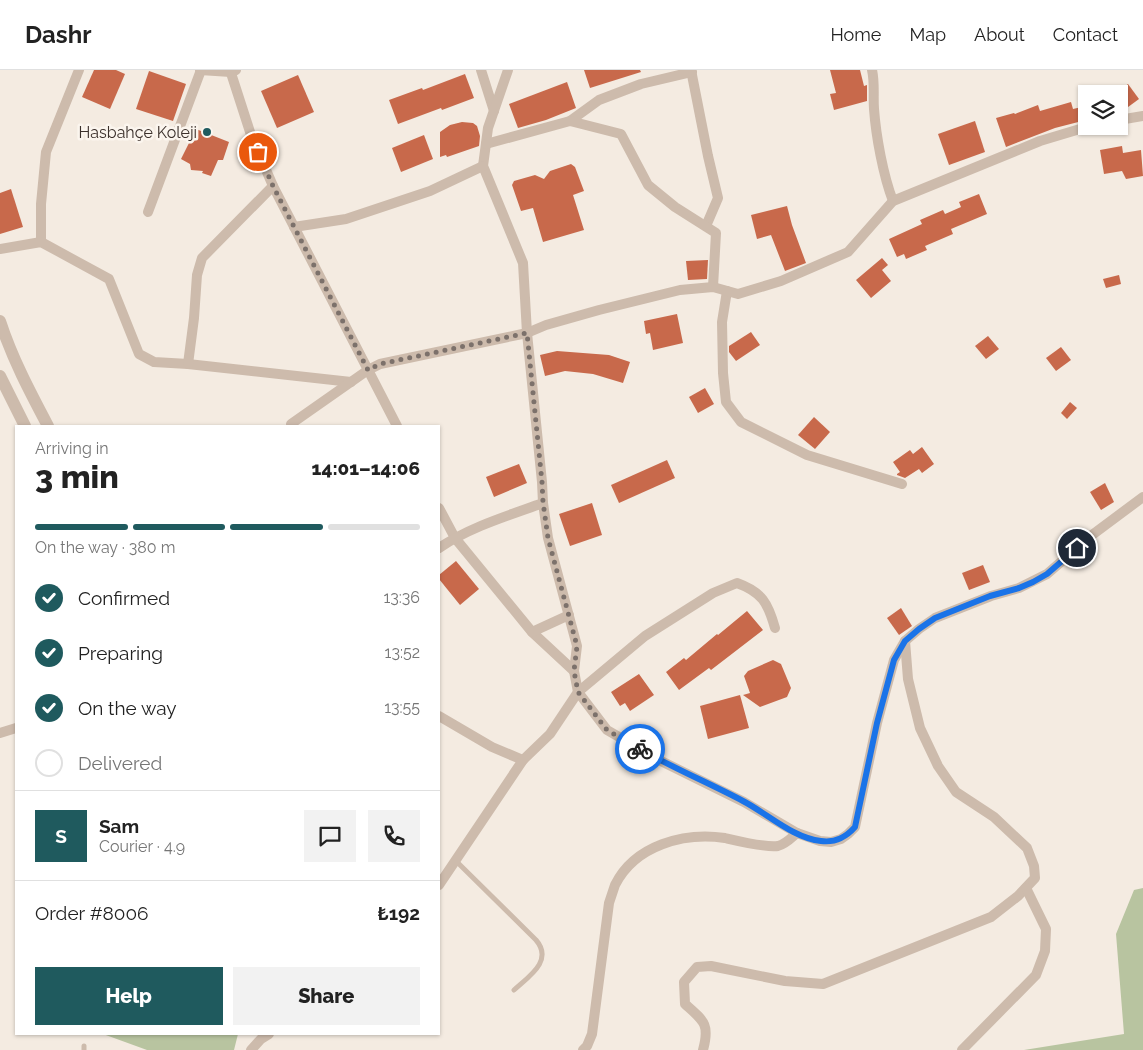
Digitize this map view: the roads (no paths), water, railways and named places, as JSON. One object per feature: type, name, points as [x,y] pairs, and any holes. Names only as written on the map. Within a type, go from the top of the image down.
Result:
[{"type":"street","points":[[41,242],[41,204],[46,152],[78,70]]},
{"type":"street","points":[[148,212],[201,70],[233,71],[251,134],[273,186],[396,425]]},
{"type":"street","points":[[482,70],[494,111]]},
{"type":"street","points":[[508,70],[488,128],[483,166],[523,263],[527,333],[543,502],[548,538],[577,646],[574,671],[578,692],[607,730],[659,760],[744,802],[796,833],[820,841],[831,842],[841,839],[855,827],[877,723],[894,660],[905,641],[935,618],[990,596],[1019,588],[1047,574],[1092,535],[1143,497]]},
{"type":"street","points":[[872,70],[874,109],[886,183],[893,201]]},
{"type":"street","points":[[486,144],[570,121],[599,100],[641,84],[691,71],[718,198],[706,226]]},
{"type":"street","points":[[1128,118],[1143,116]]},
{"type":"street","points":[[570,121],[621,134],[648,185],[675,207],[716,233],[713,287]]},
{"type":"street","points":[[291,424],[368,370],[380,364],[527,333],[546,325],[680,290],[713,287],[738,294],[781,281],[848,252],[893,201],[1040,141],[1078,130]]},
{"type":"street","points":[[294,227],[346,219],[430,191],[483,166]]},
{"type":"street","points":[[188,364],[197,275],[202,258],[273,186]]},
{"type":"street","points":[[0,249],[41,242],[109,279],[139,354],[154,362],[351,382]]},
{"type":"street","points":[[727,291],[722,322],[723,373],[726,402],[742,422],[808,455],[902,484]]},
{"type":"street","points":[[0,321],[27,385],[47,425]]},
{"type":"street","points":[[0,376],[24,425]]},
{"type":"street","points":[[440,547],[455,538],[543,502]]},
{"type":"street","points":[[440,510],[455,538],[532,632],[574,671]]},
{"type":"street","points":[[440,883],[523,760],[550,734],[578,692],[645,636],[713,593],[737,583],[752,589],[764,600],[775,628]]},
{"type":"street","points":[[532,632],[569,615]]},
{"type":"street","points":[[703,1050],[707,1036],[704,1021],[685,1004],[684,982],[697,967],[711,966],[786,981],[824,984],[991,917],[1018,896],[1035,878],[1034,866],[1027,848],[994,817],[956,792],[938,766],[920,728],[908,679],[905,641]]},
{"type":"street","points":[[440,717],[492,748],[523,760]]},
{"type":"street","points":[[0,733],[15,728]]},
{"type":"street","points":[[583,1050],[587,1046],[592,1034],[609,903],[615,885],[625,870],[636,859],[653,848],[684,838],[700,836],[717,837],[774,846],[784,844],[796,833]]},
{"type":"street","points":[[962,1050],[1036,975],[1045,951],[1046,929],[1026,888]]},
{"type":"street","points":[[251,1050],[261,1038],[267,1035]]},
{"type":"lane","points":[[455,860],[536,940],[541,948],[540,966],[514,990]]},
{"type":"place","name":"Hasbahçe Koleji","points":[[207,132]]}]
